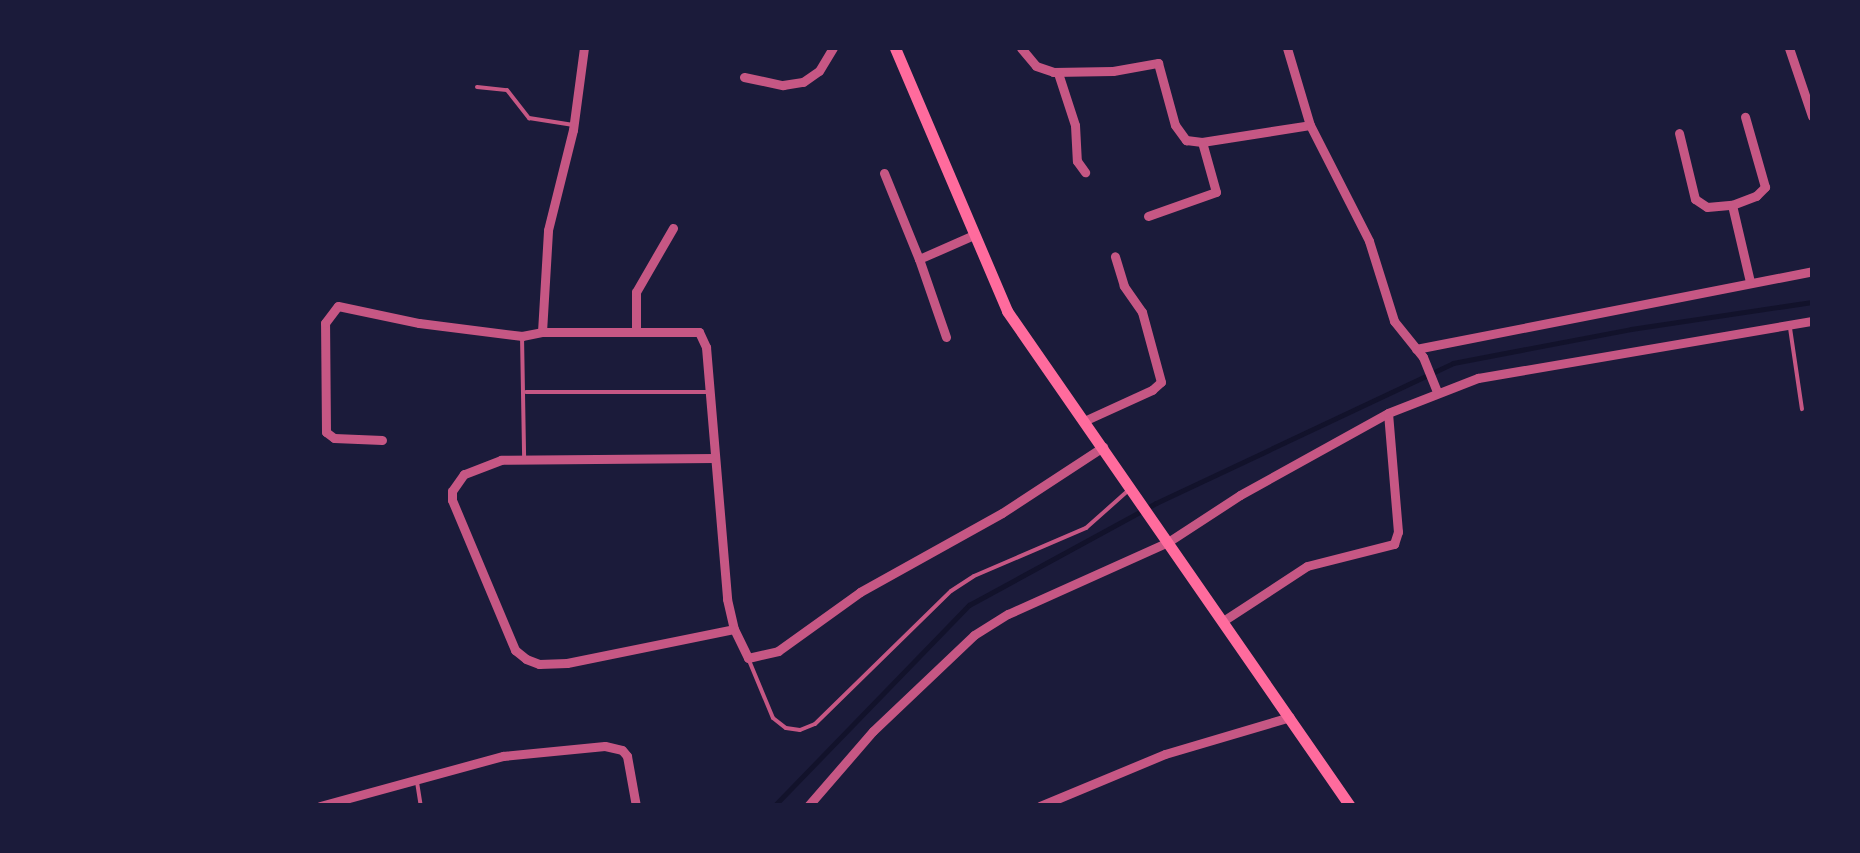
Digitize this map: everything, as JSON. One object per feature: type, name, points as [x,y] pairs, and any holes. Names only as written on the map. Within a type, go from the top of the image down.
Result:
[{"type":"main road","points":[[894,48],[1008,311],[1350,806]]},
{"type":"street","points":[[542,332],[548,230],[573,125],[584,48]]},
{"type":"street","points":[[744,77],[782,85],[804,82],[819,71],[834,48]]},
{"type":"street","points":[[1022,48],[1036,66],[1058,72],[1158,63],[1179,135],[1202,142],[1310,124]]},
{"type":"street","points":[[1287,48],[1310,124],[1369,241],[1394,321],[1420,353],[1437,389]]},
{"type":"street","points":[[1789,48],[1812,116]]},
{"type":"street","points":[[1058,72],[1075,125],[1077,161],[1085,172]]},
{"type":"street","points":[[1679,133],[1695,199],[1707,207],[1732,205],[1756,196],[1766,186],[1746,116]]},
{"type":"street","points":[[1148,216],[1216,192],[1202,142]]},
{"type":"street","points":[[884,173],[946,336]]},
{"type":"street","points":[[1732,205],[1750,282]]},
{"type":"street","points":[[636,330],[636,292],[673,228]]},
{"type":"street","points":[[919,259],[974,235]]},
{"type":"street","points":[[1084,421],[1152,390],[1160,382],[1142,312],[1124,286],[1115,256]]},
{"type":"street","points":[[1420,353],[1812,271]]},
{"type":"street","points":[[382,440],[334,438],[326,432],[326,323],[332,309],[345,305],[419,323],[522,336],[542,332],[699,332],[706,346],[734,629],[748,658],[778,650],[860,592],[1002,513],[1103,447]]},
{"type":"street","points":[[808,806],[873,732],[974,635],[1008,614],[1166,538],[1437,389],[1478,378],[1812,320]]},
{"type":"street","points":[[1224,621],[1307,566],[1394,544],[1398,532],[1388,413]]},
{"type":"street","points":[[715,458],[524,459],[474,468],[457,481],[452,500],[515,650],[526,659],[539,664],[567,663],[734,629]]},
{"type":"street","points":[[1040,806],[1165,754],[1290,717]]},
{"type":"street","points":[[320,806],[503,756],[615,748],[627,756],[636,806]]},
{"type":"lane","points":[[477,87],[507,90],[529,118],[573,125]]},
{"type":"lane","points":[[1790,323],[1802,409]]},
{"type":"lane","points":[[522,336],[526,392],[524,459]]},
{"type":"lane","points":[[526,392],[710,392]]},
{"type":"lane","points":[[748,658],[773,718],[786,728],[800,730],[815,724],[951,590],[974,576],[1086,528],[1132,486]]},
{"type":"lane","points":[[416,778],[422,806]]},
{"type":"waterway","points":[[774,806],[969,605],[1156,503],[1453,363],[1631,329],[1812,302]]}]
